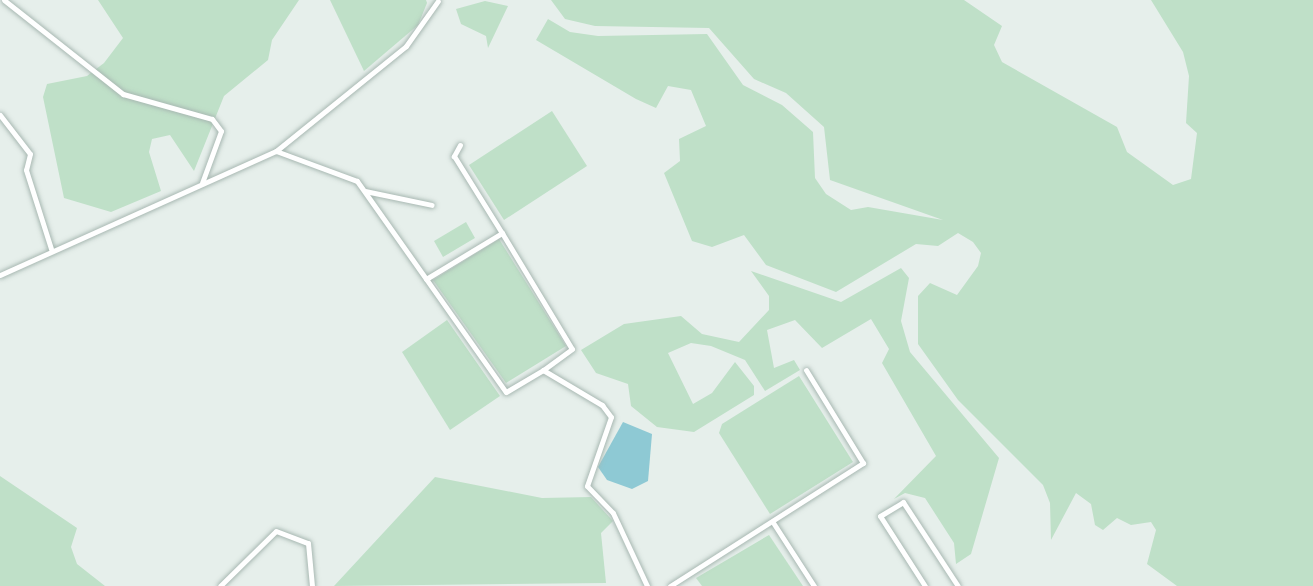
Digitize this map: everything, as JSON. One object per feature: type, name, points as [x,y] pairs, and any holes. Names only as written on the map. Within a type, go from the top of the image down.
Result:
[{"type":"street","points":[[4,0],[123,94],[212,119],[221,131],[202,183]]},
{"type":"street","points":[[0,275],[51,249],[276,151],[406,46],[438,1]]},
{"type":"street","points":[[0,115],[30,154],[26,170],[51,249]]},
{"type":"street","points":[[276,151],[357,181],[506,392],[572,349],[454,156],[460,145]]},
{"type":"street","points":[[365,191],[432,205]]},
{"type":"street","points":[[426,279],[502,233]]},
{"type":"street","points":[[543,370],[611,417],[587,486],[613,513],[647,586]]},
{"type":"street","points":[[670,586],[774,524],[863,463],[806,370]]},
{"type":"street","points":[[925,586],[880,516],[903,502],[954,585]]},
{"type":"street","points":[[774,524],[814,586]]},
{"type":"street","points":[[219,586],[276,531],[309,543],[312,586]]},
{"type":"green space","points":[[98,0],[299,0],[272,40],[268,60],[224,96],[194,171],[170,135],[152,139],[149,152],[161,191],[111,212],[64,198],[43,97],[47,84],[87,76],[104,63],[123,38]]},
{"type":"green space","points":[[330,0],[426,0],[427,3],[418,25],[364,71]]},
{"type":"green space","points":[[551,0],[964,0],[1002,26],[994,45],[1002,62],[1117,127],[1127,152],[1173,185],[1191,179],[1197,133],[1186,123],[1189,76],[1183,52],[1151,0],[1313,0],[1313,586],[1177,586],[1147,564],[1156,530],[1151,522],[1131,525],[1117,518],[1103,530],[1095,525],[1091,504],[1076,493],[1051,540],[1050,503],[1043,485],[958,400],[918,344],[918,296],[930,283],[957,295],[978,266],[981,253],[973,242],[958,233],[938,246],[916,244],[836,292],[766,265],[744,235],[712,247],[692,241],[664,173],[680,161],[679,139],[706,126],[691,90],[668,86],[656,108],[636,99],[536,40],[548,19],[570,32],[598,36],[707,34],[743,85],[782,105],[813,132],[815,178],[826,194],[851,210],[868,207],[943,220],[830,180],[824,127],[786,93],[754,79],[709,28],[595,26],[565,19]]},
{"type":"green space","points":[[485,1],[508,6],[488,48],[486,36],[461,24],[456,9]]},
{"type":"green space","points":[[552,111],[587,166],[504,220],[469,165]]},
{"type":"green space","points":[[466,222],[475,238],[443,257],[434,241]]},
{"type":"green space","points":[[499,239],[566,346],[506,383],[433,280]]},
{"type":"green space","points":[[901,268],[909,278],[901,321],[910,352],[999,458],[971,554],[956,564],[954,543],[925,498],[905,493],[894,499],[936,456],[882,363],[889,349],[871,319],[822,348],[795,320],[767,330],[774,368],[794,360],[800,370],[765,391],[745,360],[711,346],[691,343],[668,353],[693,404],[712,393],[735,362],[754,386],[754,395],[694,432],[657,427],[631,406],[628,384],[596,373],[581,350],[624,324],[681,316],[702,334],[739,342],[769,310],[769,296],[751,271],[841,302]]},
{"type":"green space","points":[[447,320],[500,396],[450,430],[402,352]]},
{"type":"green space","points":[[799,376],[853,462],[770,514],[719,433],[722,424]]},
{"type":"green space","points":[[0,476],[77,528],[71,547],[77,564],[105,586],[0,586]]},
{"type":"green space","points":[[435,477],[542,498],[591,497],[613,521],[601,533],[606,583],[334,586]]},
{"type":"green space","points":[[769,535],[803,586],[702,586],[696,578]]},
{"type":"water","points":[[623,422],[652,434],[648,481],[632,489],[607,480],[598,467]]}]
